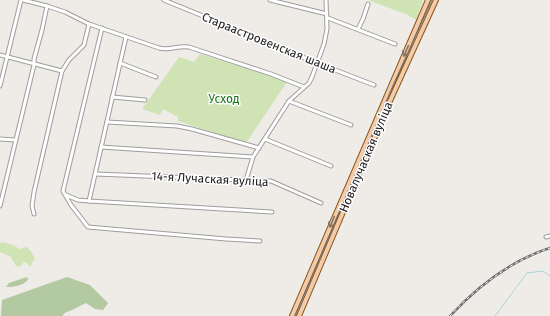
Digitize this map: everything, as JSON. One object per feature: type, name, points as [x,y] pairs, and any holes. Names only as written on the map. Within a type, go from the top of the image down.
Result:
[{"type":"main road","name":"Новалучаская вуліца","points":[[292,316],[428,0]]},
{"type":"main road","name":"Новалучаская вуліца","points":[[299,316],[436,0]]},
{"type":"street","points":[[0,86],[22,0],[65,12],[89,24],[166,50],[179,46],[188,47],[271,74],[304,87]]},
{"type":"street","name":"Стараастровенская шаша","points":[[164,0],[374,85]]},
{"type":"street","points":[[270,0],[327,14]]},
{"type":"street","points":[[246,180],[253,157],[289,101],[310,83],[328,29],[326,0]]},
{"type":"street","points":[[358,29],[364,19],[368,4]]},
{"type":"street","points":[[0,206],[47,6]]},
{"type":"street","points":[[422,16],[427,18]]},
{"type":"street","points":[[328,18],[395,44]]},
{"type":"street","points":[[34,214],[32,206],[34,192],[62,71],[69,60],[84,44],[89,24]]},
{"type":"street","points":[[102,28],[63,192],[71,205],[88,227],[260,241]]},
{"type":"street","points":[[89,201],[126,37]]},
{"type":"street","points":[[0,55],[62,71]]},
{"type":"street","points":[[120,63],[156,77]]},
{"type":"street","points":[[112,97],[145,100]]},
{"type":"street","points":[[289,101],[351,125]]},
{"type":"street","points":[[107,122],[192,128],[259,148]]},
{"type":"street","points":[[0,139],[15,140]]},
{"type":"street","points":[[265,139],[331,166]]},
{"type":"street","points":[[102,147],[253,157]]},
{"type":"street","name":"14-я Лучаская вуліца","points":[[96,174],[271,181],[320,203]]},
{"type":"street","points":[[66,195],[78,200],[89,201],[272,212]]},
{"type":"street","points":[[300,296],[306,298]]},
{"type":"green space","points":[[368,0],[423,0],[416,20],[408,15]]},
{"type":"green space","name":"Усход","points":[[200,54],[287,82],[246,143],[178,121],[178,117],[163,109],[160,115],[142,109],[179,57],[194,62]]},
{"type":"green space","points":[[3,242],[20,249],[26,247],[30,250],[35,258],[30,267],[24,262],[19,267],[16,266],[11,257],[0,252],[0,243]]},
{"type":"green space","points":[[27,277],[28,280],[21,285],[6,287],[9,283]]},
{"type":"green space","points":[[67,277],[90,285],[108,303],[103,310],[95,309],[86,303],[66,312],[63,316],[1,316],[2,300]]},
{"type":"waterway","points":[[495,316],[527,273],[543,271],[550,276]]},
{"type":"tram line","points":[[295,316],[394,83],[432,0]]},
{"type":"railway","points":[[450,316],[483,285],[509,267],[536,253],[550,248]]}]
